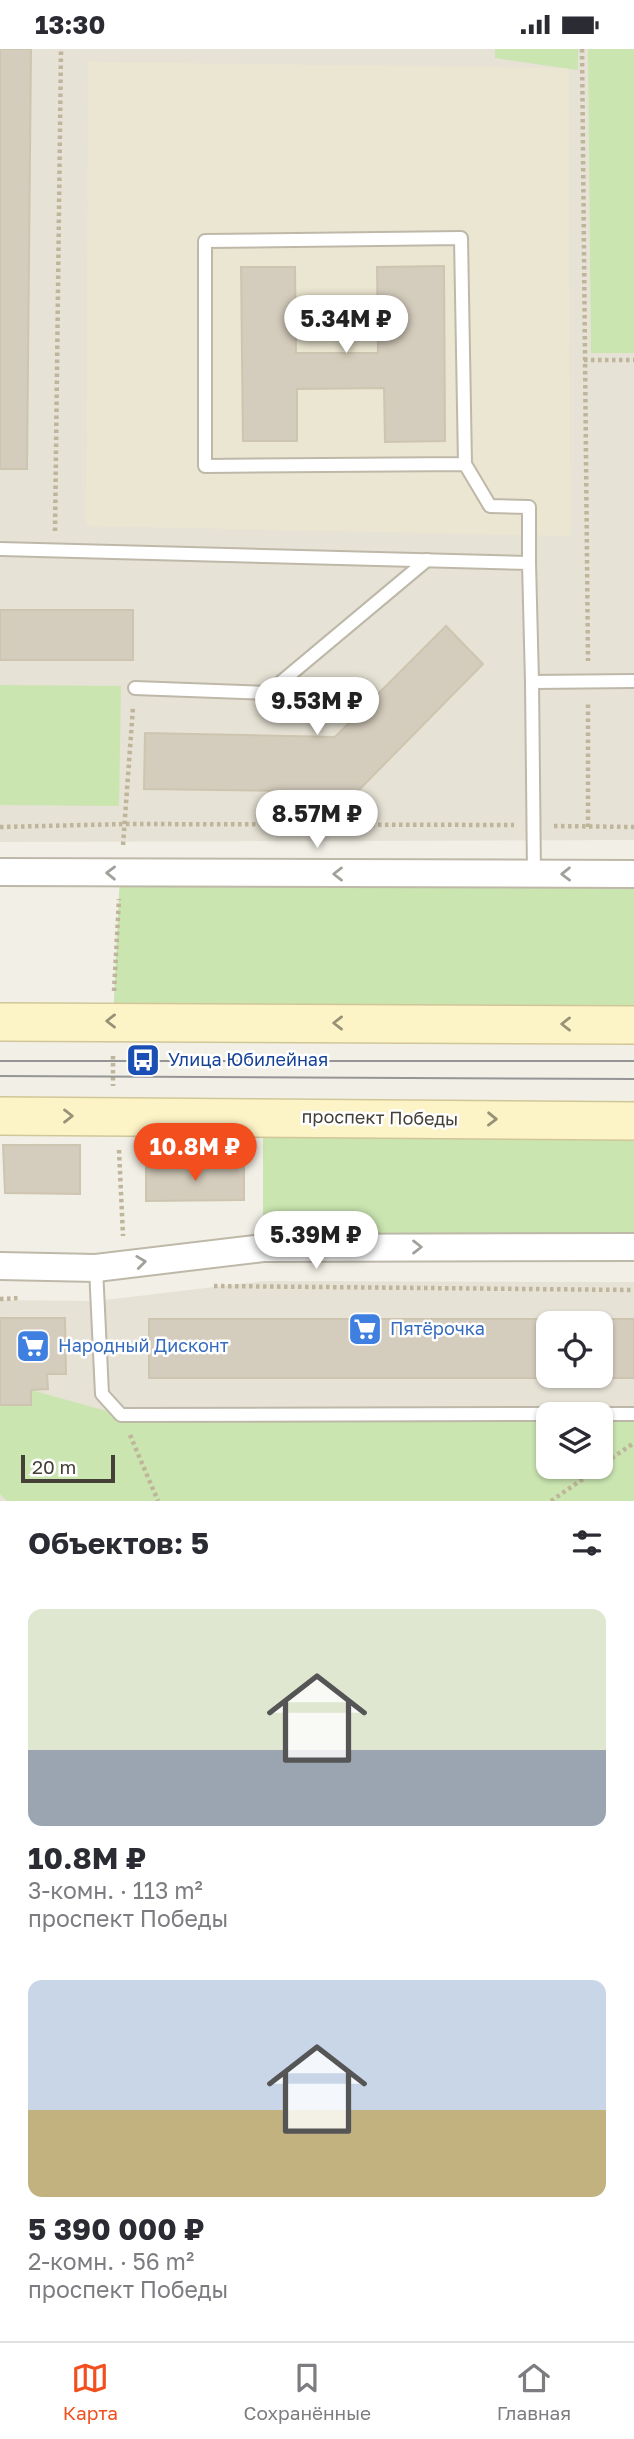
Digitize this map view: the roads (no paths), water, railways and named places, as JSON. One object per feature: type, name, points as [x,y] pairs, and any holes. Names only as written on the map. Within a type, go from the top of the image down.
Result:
[{"type":"main road","points":[[0,1022],[634,1025]]},
{"type":"main road","name":"проспект Победы","points":[[0,1116],[634,1121]]},
{"type":"street","points":[[0,872],[634,874]]},
{"type":"street","points":[[0,1266],[96,1268],[263,1248],[634,1247]]},
{"type":"lane","points":[[465,464],[205,466],[205,241],[461,238],[465,464],[490,506],[528,507],[532,683],[531,825],[534,874]]},
{"type":"lane","points":[[0,549],[529,563]]},
{"type":"lane","points":[[135,688],[268,692],[427,560]]},
{"type":"lane","points":[[532,683],[634,681]]},
{"type":"lane","points":[[96,1268],[102,1394],[121,1415],[536,1414]]},
{"type":"lane","points":[[613,1414],[634,1414]]},
{"type":"tram line","points":[[0,1061],[634,1061]]},
{"type":"tram line","points":[[0,1076],[634,1079]]},
{"type":"place","name":"Улица Юбилейная","points":[[143,1060]]},
{"type":"place","name":"Пятёрочка","points":[[365,1329]]},
{"type":"place","name":"Народный Дисконт","points":[[33,1346]]}]
